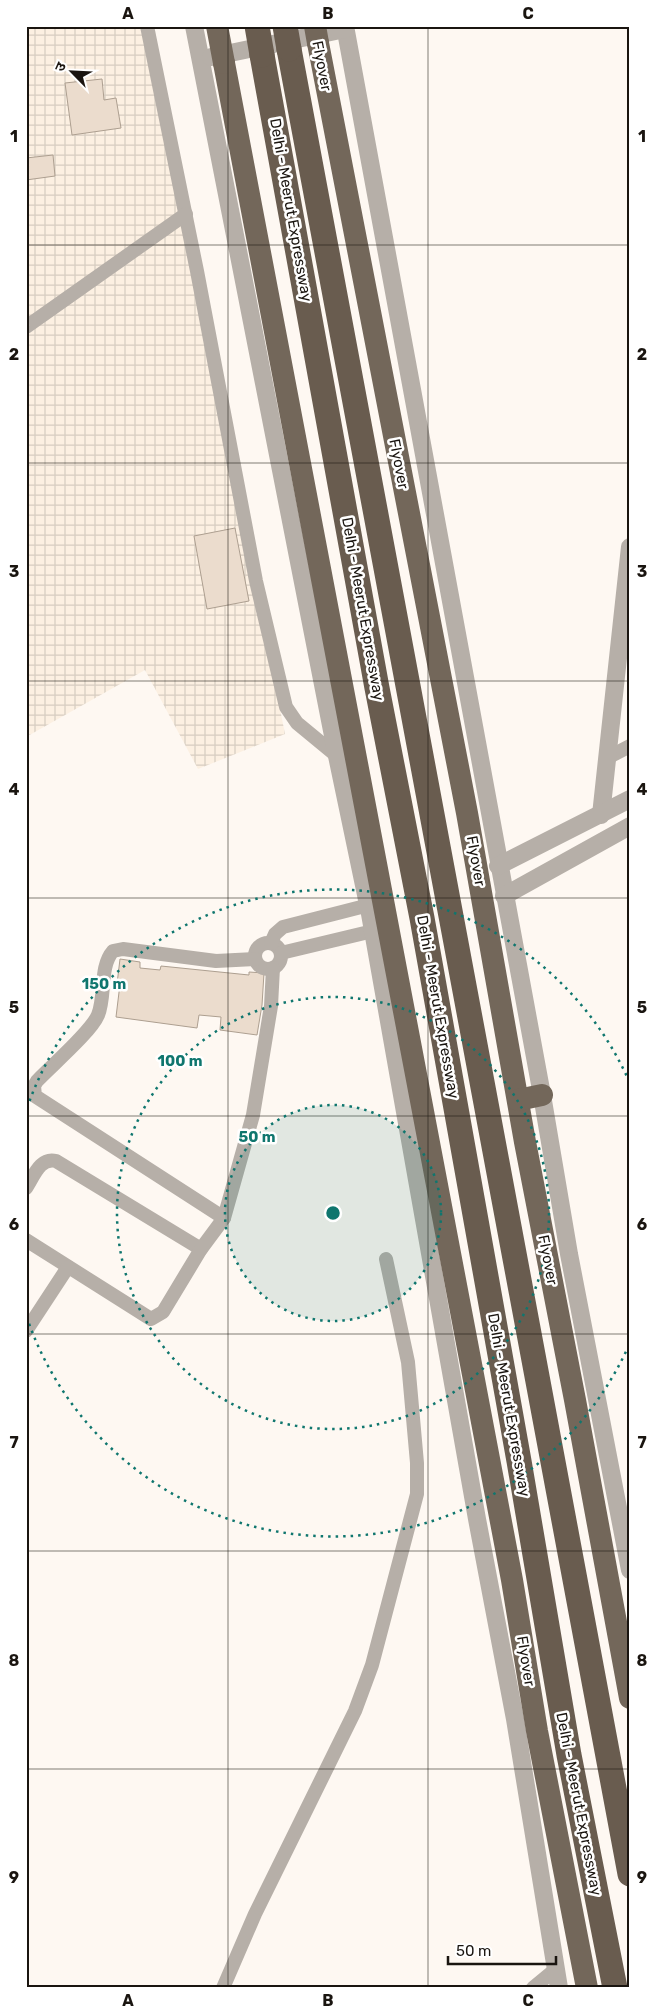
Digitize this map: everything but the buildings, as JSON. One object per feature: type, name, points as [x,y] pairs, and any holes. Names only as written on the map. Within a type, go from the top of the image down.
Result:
[{"type":"highway","points":[[218,26],[342,684],[390,978]]},
{"type":"highway","name":"Delhi - Meerut Expressway","points":[[257,26],[377,688],[434,986],[519,1461],[569,1755],[614,1988]]},
{"type":"highway","name":"Flyover","points":[[315,26],[467,813],[518,1100],[630,1698]]},
{"type":"highway","name":"Delhi - Meerut Expressway","points":[[287,38],[630,1874]]},
{"type":"highway","name":"Flyover","points":[[390,978],[443,1217],[502,1524],[537,1731],[587,1988]]},
{"type":"highway","points":[[518,1100],[542,1095]]},
{"type":"highway","points":[[421,1200],[443,1217]]},
{"type":"street","points":[[147,26],[186,214],[256,581],[286,707],[297,723],[338,756]]},
{"type":"street","points":[[194,26],[373,931],[390,978],[421,1200],[515,1719],[559,1988]]},
{"type":"street","points":[[201,59],[345,27],[498,866],[542,1095],[569,1254],[630,1570]]},
{"type":"street","points":[[26,327],[186,214]]},
{"type":"street","points":[[601,815],[630,547]]},
{"type":"street","points":[[607,758],[630,746]]},
{"type":"street","points":[[498,866],[630,799]]},
{"type":"street","points":[[504,896],[630,826]]},
{"type":"street","points":[[271,943],[275,934],[283,927],[368,905]]},
{"type":"street","points":[[281,953],[373,931]]},
{"type":"street","points":[[271,943],[279,948],[281,953],[279,964],[273,968],[262,968],[256,959],[255,953],[260,945],[271,943]]},
{"type":"street","points":[[224,1218],[35,1096],[34,1086],[94,1022],[99,1013],[107,964],[113,952],[123,949],[216,961],[256,959]]},
{"type":"street","points":[[26,1240],[151,1319],[163,1312],[201,1249],[224,1218],[253,1115],[271,1006],[273,968]]},
{"type":"street","points":[[26,1188],[43,1162],[49,1159],[56,1161],[201,1249]]},
{"type":"street","points":[[223,1988],[255,1914],[358,1703],[372,1665],[416,1494],[417,1462],[408,1362],[386,1259]]},
{"type":"street","points":[[26,1331],[68,1267]]},
{"type":"street","points":[[532,1988],[556,1969]]},
{"type":"shaded area","points":[[26,26],[144,26],[285,734],[198,769],[145,670],[26,737]]}]
